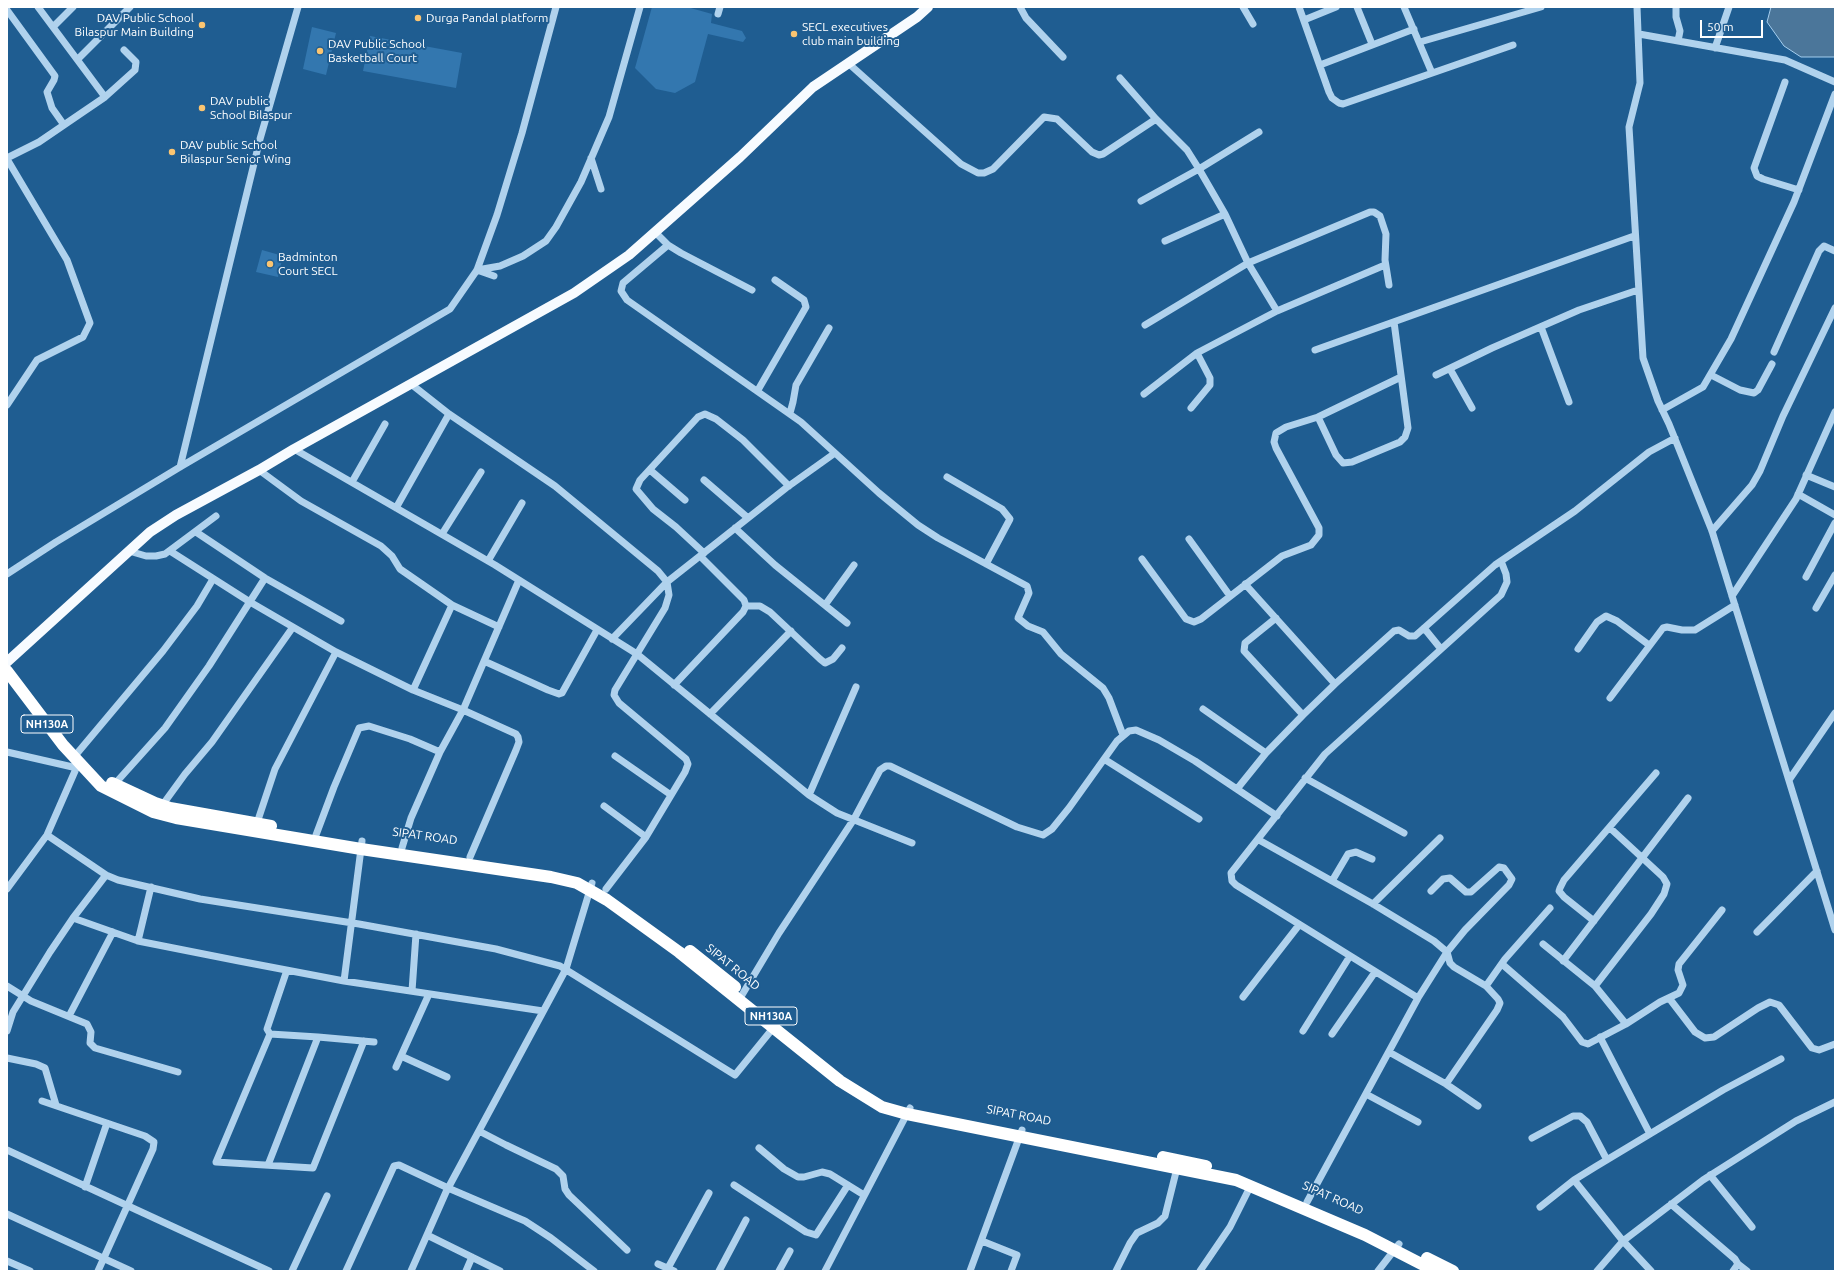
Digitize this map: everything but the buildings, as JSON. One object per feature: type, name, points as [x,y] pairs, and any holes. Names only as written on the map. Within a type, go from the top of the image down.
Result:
[{"type":"highway","name":"SIPAT ROAD","points":[[7,671],[77,762],[91,774],[112,788],[176,818],[361,845],[551,876],[606,889],[712,967],[774,1027],[840,1081],[882,1107],[1021,1134],[1236,1180],[1453,1271]]},
{"type":"highway","name":"SIPAT ROAD","points":[[160,810],[257,823],[361,845],[402,848],[470,857],[557,871],[577,876],[741,996],[815,1054],[855,1083],[908,1111]]},
{"type":"highway","name":"SIPAT ROAD","points":[[1021,1134],[1185,1160],[1262,1182],[1307,1202],[1397,1247],[1435,1271]]},
{"type":"main road","points":[[7,662],[150,532],[176,515],[574,293],[629,255],[740,157],[813,87],[917,17],[928,7]]},
{"type":"street","points":[[38,7],[105,97]]},
{"type":"street","points":[[53,27],[73,7]]},
{"type":"street","points":[[78,59],[130,7]]},
{"type":"street","points":[[180,467],[260,139],[298,7]]},
{"type":"street","points":[[7,574],[56,542],[180,467],[450,309],[477,270],[497,215],[520,140],[556,7]]},
{"type":"street","points":[[477,270],[500,266],[523,256],[546,241],[556,227],[577,188],[609,117],[640,7]]},
{"type":"street","points":[[1020,7],[1021,12],[1026,18],[1063,57]]},
{"type":"street","points":[[1243,7],[1253,24]]},
{"type":"street","points":[[1299,7],[1332,98],[1343,104],[1513,45]]},
{"type":"street","points":[[1304,20],[1334,7]]},
{"type":"street","points":[[1357,7],[1372,44]]},
{"type":"street","points":[[1404,7],[1432,73]]},
{"type":"street","points":[[1420,42],[1526,9],[1541,7]]},
{"type":"street","points":[[1637,7],[1640,83],[1629,127],[1634,236],[1643,358],[1662,410],[1712,531],[1835,928]]},
{"type":"street","points":[[1676,7],[1676,17],[1680,31],[1678,41]]},
{"type":"street","points":[[1715,48],[1729,7]]},
{"type":"street","points":[[7,10],[55,76],[46,92],[52,108],[64,125]]},
{"type":"street","points":[[1320,65],[1414,29]]},
{"type":"street","points":[[1639,34],[1785,60],[1835,82]]},
{"type":"street","points":[[7,405],[37,360],[83,337],[90,323],[66,260],[7,159],[39,142],[105,97],[135,70],[136,62],[124,50]]},
{"type":"street","points":[[848,63],[961,164],[978,173],[984,173],[993,169],[1044,117],[1057,119],[1092,152],[1099,155],[1156,119]]},
{"type":"street","points":[[1120,78],[1156,119],[1187,150],[1225,214],[1248,263],[1277,311]]},
{"type":"street","points":[[1785,82],[1754,168],[1757,176],[1763,179],[1799,190]]},
{"type":"street","points":[[1662,410],[1697,392],[1703,387],[1731,339],[1799,190],[1835,94]]},
{"type":"street","points":[[1141,201],[1199,169],[1259,132]]},
{"type":"street","points":[[591,158],[601,188]]},
{"type":"street","points":[[1145,325],[1248,263],[1370,212],[1374,212],[1380,216],[1386,234],[1385,265],[1389,285]]},
{"type":"street","points":[[1165,241],[1225,214]]},
{"type":"street","points":[[655,232],[668,245],[752,290]]},
{"type":"street","points":[[1315,350],[1634,236]]},
{"type":"street","points":[[668,245],[623,283],[621,291],[627,300],[790,413],[879,494],[918,525],[938,538],[1027,586],[1029,593],[1018,618],[1028,626],[1043,632],[1061,654],[1103,688],[1123,735]]},
{"type":"street","points":[[1774,352],[1819,251],[1824,246],[1835,251]]},
{"type":"street","points":[[1144,394],[1197,353],[1277,311],[1385,265]]},
{"type":"street","points":[[477,270],[494,276]]},
{"type":"street","points":[[758,390],[806,308],[804,300],[775,280]]},
{"type":"street","points":[[1436,376],[1579,310],[1638,290]]},
{"type":"street","points":[[1712,531],[1752,485],[1760,471],[1835,308]]},
{"type":"street","points":[[1318,417],[1336,455],[1343,463],[1352,462],[1400,442],[1405,438],[1408,428],[1394,322]]},
{"type":"street","points":[[1541,327],[1569,402]]},
{"type":"street","points":[[790,413],[794,402],[796,385],[829,328]]},
{"type":"street","points":[[1191,408],[1210,385],[1210,378],[1197,353]]},
{"type":"street","points":[[1711,375],[1740,390],[1754,393],[1758,390],[1772,364]]},
{"type":"street","points":[[1450,369],[1472,408]]},
{"type":"street","points":[[1142,559],[1182,614],[1190,621],[1200,618],[1282,556],[1311,545],[1319,535],[1319,528],[1274,442],[1276,433],[1280,430],[1318,417],[1401,377]]},
{"type":"street","points":[[411,384],[448,414],[555,486],[658,571],[667,582],[669,595],[665,608],[614,695],[619,703],[688,761],[685,772],[646,837],[606,889]]},
{"type":"street","points":[[1732,596],[1798,494],[1835,412]]},
{"type":"street","points":[[396,508],[448,414]]},
{"type":"street","points":[[674,685],[743,612],[746,606],[744,600],[702,554],[676,527],[653,509],[639,493],[636,488],[638,482],[692,422],[705,414],[716,418],[742,440],[789,486]]},
{"type":"street","points":[[352,482],[385,424]]},
{"type":"street","points":[[1237,789],[1266,754],[1303,715],[1394,631],[1399,630],[1409,636],[1413,636],[1501,561],[1574,511],[1649,452],[1674,438]]},
{"type":"street","points":[[294,449],[488,561],[637,654],[809,796],[837,812],[912,843]]},
{"type":"street","points":[[612,639],[667,582],[789,486],[835,453]]},
{"type":"street","points":[[259,470],[301,500],[381,546],[392,556],[400,569],[452,605],[499,626]]},
{"type":"street","points":[[650,470],[685,500]]},
{"type":"street","points":[[442,534],[481,472]]},
{"type":"street","points":[[1806,476],[1835,487]]},
{"type":"street","points":[[947,477],[1002,509],[1010,519],[986,564]]},
{"type":"street","points":[[704,480],[748,518]]},
{"type":"street","points":[[1798,494],[1835,515]]},
{"type":"street","points":[[488,561],[522,503]]},
{"type":"street","points":[[129,551],[146,556],[156,556],[170,551],[216,516]]},
{"type":"street","points":[[1806,577],[1835,523]]},
{"type":"street","points":[[735,528],[775,565],[847,623]]},
{"type":"street","points":[[196,532],[265,578],[341,621]]},
{"type":"street","points":[[1188,539],[1230,596]]},
{"type":"street","points":[[170,551],[250,602],[336,652],[413,690],[512,732],[518,737],[519,742],[470,857]]},
{"type":"street","points":[[1418,998],[1299,925],[1232,881],[1231,877],[1234,869],[1259,840],[1324,754],[1501,596],[1507,582],[1506,574],[1501,561]]},
{"type":"street","points":[[825,605],[854,565]]},
{"type":"street","points":[[1816,608],[1832,588],[1835,575]]},
{"type":"street","points":[[112,788],[165,728],[209,666],[265,578]]},
{"type":"street","points":[[7,889],[47,835],[77,762],[197,606],[213,579]]},
{"type":"street","points":[[402,848],[411,818],[440,752],[463,710],[519,580]]},
{"type":"street","points":[[1244,584],[1335,684]]},
{"type":"street","points":[[413,690],[452,605]]},
{"type":"street","points":[[1610,698],[1663,628],[1667,627],[1682,630],[1695,630],[1735,605]]},
{"type":"street","points":[[746,606],[764,608],[825,663],[833,659],[842,648]]},
{"type":"street","points":[[1578,649],[1597,622],[1606,616],[1617,621],[1649,645]]},
{"type":"street","points":[[1276,618],[1245,643],[1244,651],[1303,715]]},
{"type":"street","points":[[160,810],[185,774],[212,742],[294,627]]},
{"type":"street","points":[[1424,628],[1441,649]]},
{"type":"street","points":[[484,661],[555,693],[562,693],[597,630]]},
{"type":"street","points":[[710,714],[791,631]]},
{"type":"street","points":[[257,823],[276,769],[336,652]]},
{"type":"street","points":[[809,796],[856,687]]},
{"type":"street","points":[[1203,709],[1266,754]]},
{"type":"street","points":[[1789,780],[1835,713]]},
{"type":"street","points":[[316,835],[336,780],[359,728],[369,726],[410,739],[440,752]]},
{"type":"street","points":[[741,996],[779,933],[854,819],[880,770],[886,766],[890,766],[1017,827],[1043,835],[1052,829],[1069,808],[1123,735],[1129,731],[1143,732],[1195,761],[1277,816]]},
{"type":"street","points":[[7,752],[77,762]]},
{"type":"street","points":[[615,756],[671,795]]},
{"type":"street","points":[[1104,759],[1199,819]]},
{"type":"street","points":[[1594,921],[1564,897],[1559,889],[1564,880],[1656,773]]},
{"type":"street","points":[[1305,778],[1404,833]]},
{"type":"street","points":[[1563,960],[1688,798]]},
{"type":"street","points":[[604,806],[646,837]]},
{"type":"street","points":[[1595,986],[1651,914],[1666,888],[1666,881],[1610,828]]},
{"type":"street","points":[[47,835],[106,876],[200,899],[416,934],[496,949],[560,966],[735,1075],[774,1027]]},
{"type":"street","points":[[1373,904],[1440,838]]},
{"type":"street","points":[[1259,840],[1373,904],[1434,941],[1446,952],[1450,963],[1454,967],[1486,986],[1498,999],[1499,1006],[1446,1084]]},
{"type":"street","points":[[344,981],[361,845]]},
{"type":"street","points":[[1332,881],[1348,854],[1356,852],[1372,859]]},
{"type":"street","points":[[1307,1202],[1418,998],[1446,952],[1465,930],[1510,885],[1512,879],[1504,868],[1499,867],[1471,892],[1466,892],[1450,878],[1443,880],[1431,891]]},
{"type":"street","points":[[1757,932],[1817,871]]},
{"type":"street","points":[[7,1031],[13,1012],[73,918],[106,876]]},
{"type":"street","points":[[411,1271],[448,1188],[566,969],[591,886]]},
{"type":"street","points":[[138,941],[151,887]]},
{"type":"street","points":[[1486,986],[1502,964],[1550,908]]},
{"type":"street","points":[[1502,964],[1563,1017],[1582,1042],[1588,1044],[1675,996],[1682,989],[1683,985],[1678,970],[1679,964],[1722,910]]},
{"type":"street","points":[[73,918],[138,941],[344,981],[543,1011]]},
{"type":"street","points":[[1244,996],[1299,925]]},
{"type":"street","points":[[69,1016],[113,932]]},
{"type":"street","points":[[412,991],[416,934]]},
{"type":"street","points":[[1543,944],[1595,986],[1626,1024]]},
{"type":"street","points":[[1303,1031],[1350,956]]},
{"type":"street","points":[[270,1034],[267,1029],[287,970]]},
{"type":"street","points":[[1332,1034],[1375,972]]},
{"type":"street","points":[[7,986],[23,997],[69,1016],[90,1027],[90,1043],[95,1048],[178,1072]]},
{"type":"street","points":[[396,1067],[429,994]]},
{"type":"street","points":[[1669,998],[1695,1032],[1705,1038],[1714,1037],[1758,1008],[1770,1002],[1779,1005],[1812,1048],[1819,1050],[1835,1044]]},
{"type":"street","points":[[270,1034],[374,1042]]},
{"type":"street","points":[[270,1034],[216,1162],[313,1168],[364,1041]]},
{"type":"street","points":[[1600,1037],[1650,1134]]},
{"type":"street","points":[[268,1165],[318,1038]]},
{"type":"street","points":[[1389,1052],[1446,1084],[1478,1106]]},
{"type":"street","points":[[401,1056],[447,1077]]},
{"type":"street","points":[[7,1058],[36,1064],[45,1068],[56,1105]]},
{"type":"street","points":[[1540,1207],[1574,1180],[1606,1160],[1723,1090],[1781,1059]]},
{"type":"street","points":[[1366,1094],[1418,1122]]},
{"type":"street","points":[[42,1101],[145,1136],[154,1142],[153,1149],[128,1207],[98,1271]]},
{"type":"street","points":[[1597,1271],[1624,1241],[1710,1175],[1796,1120],[1835,1102]]},
{"type":"street","points":[[825,1271],[908,1111]]},
{"type":"street","points":[[1532,1138],[1573,1116],[1580,1116],[1587,1122],[1606,1160]]},
{"type":"street","points":[[85,1187],[107,1123]]},
{"type":"street","points":[[479,1131],[506,1146],[556,1169],[563,1176],[565,1189],[569,1195],[627,1250]]},
{"type":"street","points":[[970,1271],[1021,1134]]},
{"type":"street","points":[[759,1148],[784,1169],[798,1177],[804,1177],[822,1172],[830,1174],[864,1194]]},
{"type":"street","points":[[7,1150],[269,1271]]},
{"type":"street","points":[[346,1271],[394,1166],[399,1165],[525,1221],[551,1238],[594,1271]]},
{"type":"street","points":[[1116,1271],[1130,1243],[1137,1233],[1158,1223],[1165,1216],[1177,1168]]},
{"type":"street","points":[[1710,1175],[1752,1227]]},
{"type":"street","points":[[1574,1180],[1624,1241],[1651,1271]]},
{"type":"street","points":[[734,1185],[806,1232],[816,1235],[848,1185]]},
{"type":"street","points":[[1200,1271],[1230,1227],[1251,1185]]},
{"type":"street","points":[[658,1264],[671,1269],[709,1193]]},
{"type":"street","points":[[292,1271],[326,1196]]},
{"type":"street","points":[[1671,1204],[1747,1271]]},
{"type":"street","points":[[7,1214],[131,1271]]},
{"type":"street","points":[[719,1271],[746,1220]]},
{"type":"street","points":[[427,1235],[500,1271]]},
{"type":"street","points":[[982,1241],[1017,1256],[1011,1271]]},
{"type":"street","points":[[1378,1271],[1397,1247]]},
{"type":"street","points":[[779,1271],[790,1251]]},
{"type":"street","points":[[466,1271],[472,1257]]},
{"type":"street","points":[[7,1261],[30,1271]]},
{"type":"street","points":[[1733,1271],[1738,1264]]},
{"type":"shaded area","points":[[652,7],[687,7],[712,14],[711,23],[742,31],[746,38],[743,42],[708,34],[695,82],[675,93],[656,89],[635,68]]},
{"type":"shaded area","points":[[1771,7],[1835,7],[1835,57],[1801,57],[1784,46],[1767,22]]},
{"type":"shaded area","name":"DAV Public School Basketball Court","points":[[312,27],[336,33],[326,75],[303,69]]},
{"type":"shaded area","points":[[370,36],[462,53],[456,88],[363,71]]},
{"type":"shaded area","name":"Badminton Court SECL","points":[[262,250],[283,256],[278,277],[256,272]]},
{"type":"place","name":"Durga Pandal platform","points":[[418,18]]},
{"type":"place","name":"DAV Public School Bilaspur Main Building","points":[[202,25]]},
{"type":"place","name":"SECL executives club main building","points":[[794,34]]},
{"type":"place","name":"DAV Public School Basketball Court","points":[[320,51]]},
{"type":"place","name":"DAV public School Bilaspur","points":[[202,108]]},
{"type":"place","name":"DAV public School Bilaspur Senior Wing","points":[[172,152]]},
{"type":"place","name":"Badminton Court SECL","points":[[270,264]]}]
